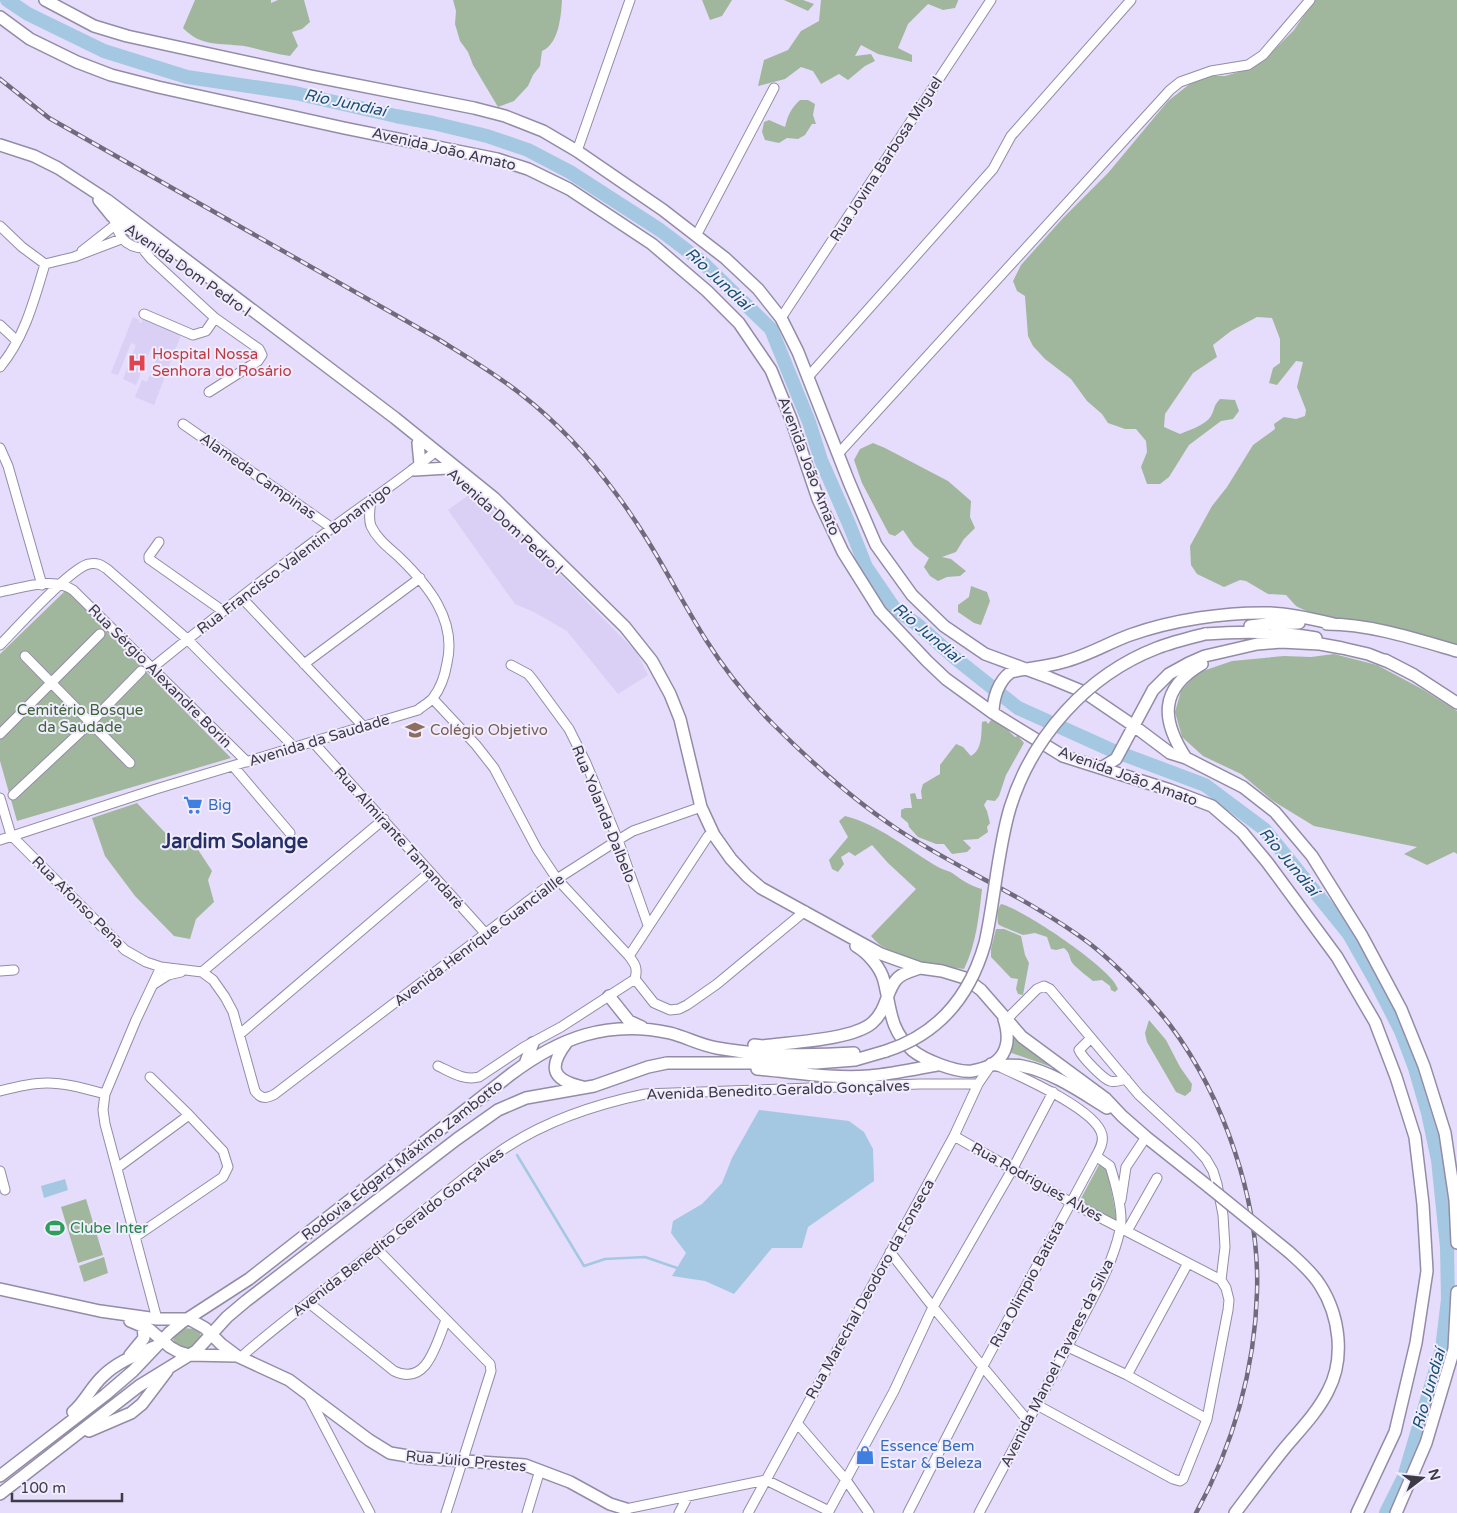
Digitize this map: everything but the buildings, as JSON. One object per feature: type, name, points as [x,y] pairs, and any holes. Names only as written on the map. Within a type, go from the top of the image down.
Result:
[{"type":"main road","name":"Avenida João Amato","points":[[45,0],[94,26],[127,36],[505,116],[543,131],[577,151],[663,210],[725,258],[758,289],[781,318],[798,352],[876,545],[912,595],[944,626],[985,654],[1084,692],[1132,731],[1170,753],[1186,758],[1243,786],[1274,812],[1312,856],[1362,936],[1401,1009],[1424,1066],[1446,1133],[1455,1200],[1457,1243]]},
{"type":"main road","name":"Avenida João Amato","points":[[0,17],[30,39],[77,62],[111,74],[158,87],[344,128],[497,159],[528,169],[569,189],[652,244],[707,291],[739,323],[771,370],[818,499],[843,552],[880,611],[927,661],[946,679],[993,713],[1063,756],[1170,790],[1212,806],[1242,832],[1337,957],[1375,1022],[1396,1077],[1415,1137],[1423,1204],[1427,1271],[1416,1343],[1395,1432],[1357,1513]]},
{"type":"main road","name":"Avenida Dom Pedro I","points":[[0,145],[34,156],[58,168],[107,200],[161,245],[418,443],[434,453],[583,592],[639,651],[658,681],[675,721],[698,807],[708,836],[720,854],[741,878],[771,901],[831,929]]},
{"type":"main road","name":"Avenida Dom Pedro I","points":[[81,182],[114,221],[161,245],[244,302],[434,453],[494,498],[625,627],[652,661],[670,694],[680,719],[698,807],[714,835],[726,853],[746,876],[761,888],[802,914]]},
{"type":"main road","points":[[418,443],[417,467],[448,468]]},
{"type":"main road","points":[[993,713],[994,698],[1005,676],[1011,672],[1062,663],[1131,634],[1163,625],[1214,616],[1269,613],[1310,618],[1334,624]]},
{"type":"main road","name":"Rodovia Edgard Máximo Zambotto","points":[[1234,632],[1252,626],[1267,624],[1334,624],[1388,632],[1457,652]]},
{"type":"main road","name":"Rodovia Edgard Máximo Zambotto","points":[[0,1476],[105,1394],[147,1358],[175,1329],[255,1275],[525,1064],[546,1050],[568,1040],[598,1032],[625,1028],[648,1029],[683,1037],[706,1046],[730,1050],[788,1054],[870,1054],[902,1045],[938,1022],[953,1008],[970,983],[980,961],[1010,808],[1022,777],[1037,749],[1058,720],[1094,684],[1125,663],[1156,648],[1205,634],[1234,632],[1294,634],[1327,640],[1371,653],[1414,675],[1457,702]]},
{"type":"main road","points":[[1101,768],[1116,759],[1153,690],[1169,674],[1189,662],[1205,656],[1257,644],[1320,644],[1368,654],[1392,664]]},
{"type":"main road","points":[[1186,758],[1169,726],[1168,705],[1176,683],[1190,671],[1220,653]]},
{"type":"main road","points":[[831,929],[881,954],[920,968],[965,978],[981,990],[1022,1037],[1106,1099],[1146,1137],[1289,1252],[1320,1285],[1335,1319],[1338,1346],[1337,1368],[1328,1392],[1311,1417],[1235,1513]]},
{"type":"main road","points":[[831,929],[859,948],[876,964],[884,979],[891,1018],[899,1033],[912,1050],[937,1065]]},
{"type":"main road","points":[[683,1037],[729,1044],[763,1046],[855,1032],[871,1024],[879,1016],[896,979],[905,973],[920,968]]},
{"type":"main road","points":[[608,996],[629,1021],[648,1029]]},
{"type":"main road","points":[[996,1066],[1008,1044],[1005,1019]]},
{"type":"main road","points":[[568,1040],[554,1062],[555,1071],[560,1079],[569,1084],[586,1088]]},
{"type":"main road","points":[[525,1064],[533,1043]]},
{"type":"main road","name":"Rodovia Edgard Máximo Zambotto","points":[[0,1494],[139,1386],[202,1346],[227,1317],[246,1301],[483,1119],[498,1110],[526,1098],[586,1088],[648,1067],[667,1063],[824,1063],[855,1060],[870,1054]]},
{"type":"main road","points":[[726,1063],[799,1073],[868,1076],[937,1065],[971,1071],[996,1066],[1021,1066],[1041,1071],[1122,1116]]},
{"type":"main road","points":[[0,1289],[100,1310],[157,1319],[188,1319],[205,1328],[211,1335],[239,1356]]},
{"type":"main road","points":[[1396,1513],[1426,1443],[1454,1349],[1457,1292]]},
{"type":"main road","points":[[100,1310],[144,1325],[160,1343],[179,1352],[189,1355],[239,1356]]},
{"type":"main road","points":[[157,1319],[160,1343]]},
{"type":"main road","points":[[127,1359],[144,1338],[144,1325]]},
{"type":"main road","points":[[44,1441],[50,1430],[79,1406],[103,1376],[127,1359],[160,1343]]},
{"type":"main road","name":"Rua Júlio Prestes","points":[[239,1356],[289,1380],[368,1440],[390,1453],[420,1458],[525,1465],[570,1482],[609,1508],[625,1511]]},
{"type":"main road","points":[[65,1443],[93,1428],[131,1413],[142,1404],[169,1367]]},
{"type":"street","points":[[577,151],[630,0]]},
{"type":"street","name":"Rua Jovina Barbosa Miguel","points":[[781,318],[991,0]]},
{"type":"street","points":[[808,377],[993,168],[1010,136],[1131,0]]},
{"type":"street","points":[[838,454],[1170,90],[1180,82],[1211,71],[1248,65],[1263,56],[1310,0]]},
{"type":"street","points":[[696,236],[774,88]]},
{"type":"street","points":[[107,200],[121,239],[133,246],[142,248],[161,245]]},
{"type":"street","points":[[74,257],[114,221]]},
{"type":"street","points":[[0,226],[22,247],[45,264]]},
{"type":"street","points":[[45,264],[74,257],[121,239]]},
{"type":"street","points":[[142,248],[151,259],[215,318],[259,349],[262,355],[258,361],[209,392]]},
{"type":"street","points":[[0,366],[18,341],[27,322],[45,264]]},
{"type":"street","points":[[144,314],[193,335],[206,330],[215,318]]},
{"type":"street","points":[[0,325],[18,341]]},
{"type":"street","name":"Alameda Campinas","points":[[184,424],[332,528]]},
{"type":"street","points":[[0,448],[8,466],[42,584]]},
{"type":"street","name":"Rua Francisco Valentin Bonamigo","points":[[152,668],[240,597],[434,453]]},
{"type":"street","points":[[371,500],[370,524],[376,535],[420,578],[437,602],[444,616],[450,653],[445,675],[433,699],[476,745],[494,768],[537,849],[556,879],[629,956],[636,966],[635,979],[654,1003],[670,1010],[687,1005],[717,984],[802,914]]},
{"type":"street","points":[[159,542],[149,556],[149,559],[223,611]]},
{"type":"street","points":[[0,645],[78,569],[88,564],[98,563],[108,569],[187,639],[295,748]]},
{"type":"street","points":[[304,664],[420,578]]},
{"type":"street","points":[[0,592],[42,584],[61,584]]},
{"type":"street","name":"Rua Sérgio Alexandre Borin","points":[[61,584],[73,590],[247,762]]},
{"type":"street","points":[[240,597],[364,727]]},
{"type":"street","points":[[0,734],[100,634]]},
{"type":"street","points":[[25,656],[130,763]]},
{"type":"street","name":"Rua Yolanda Dalbelo","points":[[511,665],[528,674],[568,729],[586,763],[618,840],[648,925]]},
{"type":"street","points":[[13,795],[90,723],[141,671]]},
{"type":"street","name":"Avenida da Saudade","points":[[0,840],[11,835],[418,710],[433,699]]},
{"type":"street","name":"Rua Almirante Tamandaré","points":[[312,742],[384,819],[486,934]]},
{"type":"street","points":[[233,766],[290,833]]},
{"type":"street","points":[[0,798],[11,835]]},
{"type":"street","name":"Avenida Henrique Guanciallle","points":[[240,1034],[254,1091],[264,1098],[275,1094],[556,879],[633,831],[698,807]]},
{"type":"street","points":[[384,819],[202,972],[213,980],[225,997],[240,1034],[430,872]]},
{"type":"street","name":"Rua Afonso Pena","points":[[11,835],[124,950],[161,967],[202,972]]},
{"type":"street","points":[[629,956],[708,836]]},
{"type":"street","points":[[157,1319],[105,1124],[103,1110],[105,1094],[123,1048],[161,967]]},
{"type":"street","points":[[0,971],[14,970]]},
{"type":"street","points":[[152,986],[168,975],[189,970]]},
{"type":"street","points":[[438,1066],[464,1078],[472,1079],[479,1077],[635,979]]},
{"type":"street","points":[[1005,1019],[1037,988],[1044,986],[1050,989],[1157,1113],[1206,1159],[1217,1184],[1223,1215],[1225,1247],[1221,1280],[1226,1288],[1229,1300],[1228,1310],[1207,1419],[1186,1476],[1180,1481],[1173,1479],[1037,1405]]},
{"type":"street","points":[[1091,1038],[1080,1048],[1083,1056],[1107,1079],[1115,1082],[1126,1079]]},
{"type":"street","points":[[996,1066],[1053,1092],[1094,1122],[1100,1130],[1102,1142],[1096,1156]]},
{"type":"street","name":"Rua Marechal Deodoro da Fonseca","points":[[748,1513],[954,1136],[978,1084],[996,1066]]},
{"type":"street","points":[[135,1237],[223,1177],[228,1167],[223,1151],[150,1077]]},
{"type":"street","points":[[0,1091],[24,1085],[47,1083],[68,1085],[105,1094]]},
{"type":"street","name":"Avenida Benedito Geraldo Gonçalves","points":[[239,1356],[309,1303],[496,1154],[538,1130],[570,1115],[612,1101],[645,1094],[978,1084]]},
{"type":"street","points":[[625,1511],[766,1480],[828,1512],[894,1391],[933,1307],[1012,1170],[1053,1092]]},
{"type":"street","points":[[117,1168],[189,1115]]},
{"type":"street","name":"Rua Rodrigues Alves","points":[[954,1136],[1070,1202],[1221,1280]]},
{"type":"street","points":[[1119,1208],[1126,1167],[1146,1137]]},
{"type":"street","name":"Rua Olimpio Batista","points":[[983,1366],[1096,1156]]},
{"type":"street","name":"Avenida Manoel Tavares da Silva","points":[[979,1513],[1068,1347],[1102,1280],[1124,1230],[1110,1166],[1096,1156]]},
{"type":"street","points":[[0,1171],[6,1190]]},
{"type":"street","points":[[1124,1230],[1157,1178]]},
{"type":"street","points":[[377,1249],[490,1364],[491,1371],[446,1513]]},
{"type":"street","points":[[890,1252],[1028,1421]]},
{"type":"street","points":[[1127,1375],[1188,1263]]},
{"type":"street","points":[[309,1303],[394,1371],[402,1375],[413,1375],[421,1371],[429,1360],[446,1320]]},
{"type":"street","points":[[1068,1347],[1127,1375],[1207,1419]]},
{"type":"street","points":[[908,1513],[983,1366]]},
{"type":"street","points":[[307,1393],[370,1513]]},
{"type":"street","points":[[797,1423],[846,1480],[869,1513]]},
{"type":"street","points":[[527,1513],[540,1470]]},
{"type":"street","points":[[679,1513],[688,1496]]},
{"type":"shaded area","name":"Hospital Nossa Senhora do Rosário","points":[[144,316],[182,332],[154,405],[135,397],[142,380],[147,382],[159,353],[150,350],[136,385],[123,379],[136,345],[131,343],[118,375],[111,373],[133,317],[140,320],[138,322],[141,323]]},
{"type":"shaded area","points":[[473,492],[540,554],[637,653],[648,675],[618,694],[567,631],[534,612],[515,604],[448,510]]},
{"type":"green space","points":[[195,0],[271,0],[271,3],[278,0],[304,0],[310,22],[302,29],[292,32],[298,46],[290,56],[244,46],[211,43],[197,38],[183,28]]},
{"type":"green space","points":[[453,0],[562,0],[556,36],[548,47],[542,51],[540,66],[528,86],[514,101],[498,107],[460,41],[455,24],[456,11]]},
{"type":"green space","points":[[702,0],[732,0],[722,16],[710,20]]},
{"type":"green space","points":[[784,0],[803,0],[814,4],[808,11]]},
{"type":"green space","points":[[821,0],[958,1],[955,8],[943,10],[928,4],[908,24],[898,48],[912,55],[912,62],[878,54],[861,45],[855,56],[871,54],[875,61],[865,66],[848,80],[839,74],[821,84],[813,71],[801,67],[785,79],[758,86],[764,60],[788,50],[801,31],[819,21]]},
{"type":"green space","points":[[1314,0],[1457,0],[1457,648],[1310,613],[1296,606],[1286,595],[1268,594],[1246,581],[1240,580],[1224,587],[1197,574],[1191,565],[1190,546],[1212,506],[1227,487],[1253,445],[1275,429],[1274,424],[1284,417],[1296,419],[1305,416],[1306,410],[1297,387],[1303,362],[1296,361],[1277,385],[1269,383],[1273,368],[1280,363],[1280,339],[1272,318],[1257,317],[1231,331],[1213,345],[1217,357],[1193,373],[1165,414],[1164,427],[1180,434],[1197,427],[1209,419],[1220,399],[1235,400],[1239,411],[1233,419],[1221,421],[1189,445],[1169,477],[1160,484],[1147,484],[1141,467],[1147,452],[1146,441],[1136,429],[1125,429],[1108,423],[1102,414],[1087,401],[1071,379],[1045,359],[1033,346],[1028,336],[1025,296],[1017,291],[1013,281],[1021,265],[1063,218],[1108,173],[1168,101],[1191,83],[1213,76],[1225,76],[1252,68],[1294,30]]},
{"type":"green space","points":[[800,100],[808,100],[815,104],[813,115],[816,124],[812,124],[805,135],[798,139],[787,138],[779,143],[765,140],[762,132],[764,122],[769,120],[785,127],[790,112]]},
{"type":"green space","points":[[873,443],[948,481],[971,501],[970,517],[975,528],[964,539],[956,552],[942,557],[951,559],[966,571],[960,576],[947,577],[938,581],[930,576],[924,567],[929,558],[914,546],[903,530],[895,536],[889,534],[862,483],[854,460],[860,449]]},
{"type":"green space","points":[[971,586],[987,592],[990,601],[981,625],[974,623],[958,612],[958,605],[969,597]]},
{"type":"green space","name":"Cemitério Bosque da Saudade","points":[[66,590],[231,758],[17,821],[0,761],[0,654]]},
{"type":"green space","points":[[1334,654],[1377,665],[1422,689],[1457,711],[1457,854],[1454,852],[1427,865],[1404,854],[1417,847],[1314,826],[1273,801],[1241,774],[1203,756],[1182,737],[1175,712],[1181,691],[1197,673],[1232,661]]},
{"type":"green space","points":[[991,720],[1004,727],[1015,737],[1018,736],[1024,743],[1006,775],[999,796],[995,801],[987,800],[984,805],[990,823],[987,827],[988,832],[978,839],[963,840],[971,848],[967,852],[952,854],[944,844],[936,844],[918,837],[901,817],[901,810],[912,808],[910,794],[915,793],[917,799],[922,799],[921,791],[923,784],[940,774],[940,765],[956,744],[963,747],[971,756],[975,753],[981,741],[982,722],[986,721],[988,724]]},
{"type":"green space","points":[[137,803],[174,842],[193,842],[212,871],[208,880],[214,902],[196,919],[190,939],[174,936],[135,896],[105,856],[92,818]]},
{"type":"green space","points":[[845,816],[881,831],[938,867],[982,889],[974,940],[964,969],[927,963],[901,956],[879,944],[871,936],[916,889],[872,845],[855,856],[849,852],[841,857],[844,864],[838,872],[832,869],[829,860],[848,837],[839,821]]},
{"type":"green space","points":[[1001,904],[1027,916],[1065,940],[1100,968],[1118,989],[1115,992],[1102,980],[1093,981],[1074,965],[1064,948],[1051,949],[1047,937],[1035,933],[1023,935],[998,924],[998,913]]},
{"type":"green space","points":[[996,929],[1004,929],[1021,936],[1025,955],[1029,963],[1023,995],[1018,994],[1016,989],[1018,979],[1011,978],[991,957]]},
{"type":"green space","points":[[1149,1020],[1166,1040],[1180,1067],[1192,1084],[1191,1091],[1185,1096],[1176,1092],[1147,1042],[1145,1033]]},
{"type":"green space","points":[[1013,1032],[1063,1071],[1009,1052]]},
{"type":"green space","points":[[1100,1163],[1107,1168],[1117,1221],[1078,1204]]},
{"type":"green space","points":[[86,1199],[103,1255],[78,1263],[61,1207]]},
{"type":"green space","points":[[104,1257],[108,1273],[84,1282],[79,1266]]},
{"type":"green space","points":[[181,1328],[198,1329],[202,1338],[190,1348],[175,1345],[175,1334]]},
{"type":"water","points":[[759,1110],[849,1121],[864,1132],[873,1149],[874,1181],[808,1227],[802,1248],[772,1248],[734,1294],[705,1281],[672,1276],[686,1253],[671,1233],[673,1221],[702,1204],[722,1183],[732,1158]]},
{"type":"water","points":[[65,1179],[68,1190],[44,1198],[41,1186]]},
{"type":"waterway","name":"Rio Jundiaí","points":[[7,0],[28,14],[104,51],[187,77],[295,93],[487,136],[528,150],[570,172],[660,230],[701,261],[771,329],[809,422],[821,460],[866,567],[894,608],[918,625],[955,658],[1018,708],[1109,749],[1205,785],[1264,829],[1349,934],[1375,980],[1401,1031],[1415,1068],[1428,1113],[1438,1160],[1447,1247],[1448,1299],[1442,1349],[1404,1477],[1386,1513]]},
{"type":"waterway","points":[[517,1155],[584,1266],[605,1259],[645,1257],[680,1269]]},
{"type":"railway","points":[[0,79],[49,118],[438,339],[492,373],[522,395],[561,429],[607,481],[641,530],[695,622],[721,662],[755,705],[787,738],[848,793],[897,829],[1042,912],[1089,943],[1121,971],[1162,1015],[1189,1053],[1207,1084],[1222,1117],[1245,1187],[1252,1222],[1256,1258],[1257,1292],[1255,1321],[1247,1378],[1240,1406],[1221,1461],[1196,1513]]},
{"type":"place","name":"Hospital Nossa Senhora do Rosário","points":[[137,363]]},
{"type":"place","name":"Colégio Objetivo","points":[[415,730]]},
{"type":"place","name":"Big","points":[[193,805]]},
{"type":"place","name":"Clube Inter","points":[[55,1228]]},
{"type":"place","name":"Essence Bem Estar & Beleza","points":[[865,1455]]},
{"type":"district","name":"Jardim Solange","points":[[235,842]]}]
